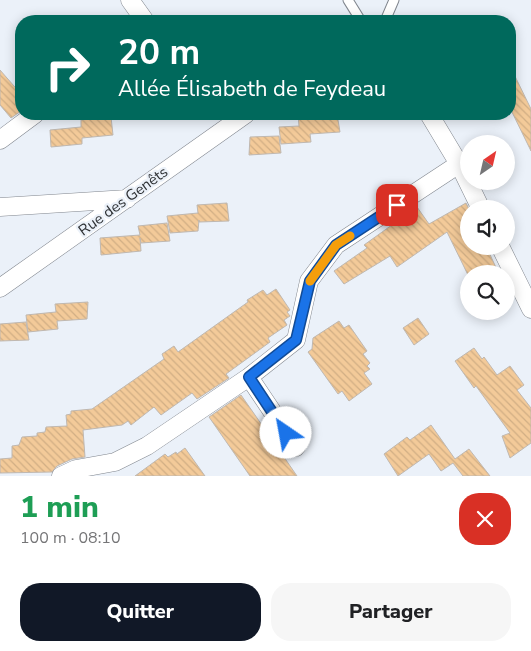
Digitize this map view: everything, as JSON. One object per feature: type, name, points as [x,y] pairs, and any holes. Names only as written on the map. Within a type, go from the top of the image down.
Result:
[{"type":"street","points":[[130,0],[141,15]]},
{"type":"street","points":[[0,140],[26,120]]},
{"type":"street","name":"Rue des Genêts","points":[[0,288],[127,199],[224,120]]},
{"type":"street","points":[[433,120],[459,164],[477,200]]},
{"type":"street","points":[[61,476],[76,469],[116,462],[147,446],[249,377],[296,340],[310,281],[336,245],[459,164]]},
{"type":"street","points":[[0,207],[127,199]]},
{"type":"street","points":[[504,255],[531,309]]},
{"type":"street","points":[[249,377],[296,447]]},
{"type":"lane","points":[[388,15],[394,0]]},
{"type":"lane","points":[[350,1],[358,15]]},
{"type":"building","points":[[0,70],[15,87],[15,115],[11,118],[0,105]]},
{"type":"building","points":[[516,78],[531,109],[531,151],[516,120]]},
{"type":"building","points":[[81,120],[111,120],[113,135],[82,138],[82,144],[51,147],[50,130],[81,127]]},
{"type":"building","points":[[298,120],[338,120],[340,132],[310,134],[311,142],[281,144],[279,127],[299,126]]},
{"type":"building","points":[[279,136],[281,153],[249,155],[250,137]]},
{"type":"building","points":[[227,203],[229,221],[199,222],[199,220],[198,231],[170,233],[167,216],[198,213],[197,205]]},
{"type":"building","points":[[460,206],[460,255],[490,255],[495,265],[463,265],[447,232],[397,267],[390,256],[344,284],[334,271],[367,248],[364,245],[417,207],[429,224]]},
{"type":"building","points":[[167,223],[170,241],[141,243],[140,238],[141,251],[101,255],[100,238],[140,235],[138,226]]},
{"type":"building","points":[[276,289],[290,310],[287,312],[290,316],[284,320],[287,325],[268,338],[270,342],[226,374],[229,378],[197,399],[192,393],[161,415],[154,407],[131,425],[128,421],[122,425],[83,430],[85,457],[72,459],[57,466],[52,472],[0,473],[0,459],[12,458],[12,446],[19,445],[22,437],[37,436],[37,433],[45,432],[46,427],[67,426],[66,415],[71,414],[71,411],[92,409],[164,359],[162,354],[174,346],[178,352],[248,302],[247,300],[263,290],[267,295]]},
{"type":"building","points":[[88,302],[87,319],[57,321],[58,329],[28,332],[26,315],[56,312],[55,304]]},
{"type":"building","points":[[418,318],[429,334],[414,345],[403,328]]},
{"type":"building","points":[[339,321],[344,328],[349,325],[367,351],[363,354],[370,363],[367,366],[370,369],[364,373],[372,384],[349,401],[342,391],[338,394],[308,352],[312,349],[313,338]]},
{"type":"building","points":[[26,322],[29,340],[0,341],[0,324]]},
{"type":"building","points":[[474,348],[482,359],[484,357],[497,375],[510,366],[524,385],[517,390],[531,408],[531,443],[510,458],[502,436],[510,433],[476,386],[474,388],[455,361]]},
{"type":"building","points":[[241,395],[297,476],[250,476],[209,417]]},
{"type":"building","points":[[431,425],[455,459],[469,449],[490,476],[463,476],[453,463],[441,471],[429,454],[398,476],[384,454],[407,437],[410,440]]},
{"type":"building","points":[[185,448],[205,476],[135,476],[165,454],[168,457],[176,452],[177,454]]},
{"type":"slow traffic","points":[[310,281],[336,245],[350,236]]},
{"type":"route","points":[[286,433],[249,377],[296,340],[310,281],[336,245],[397,205]]}]
